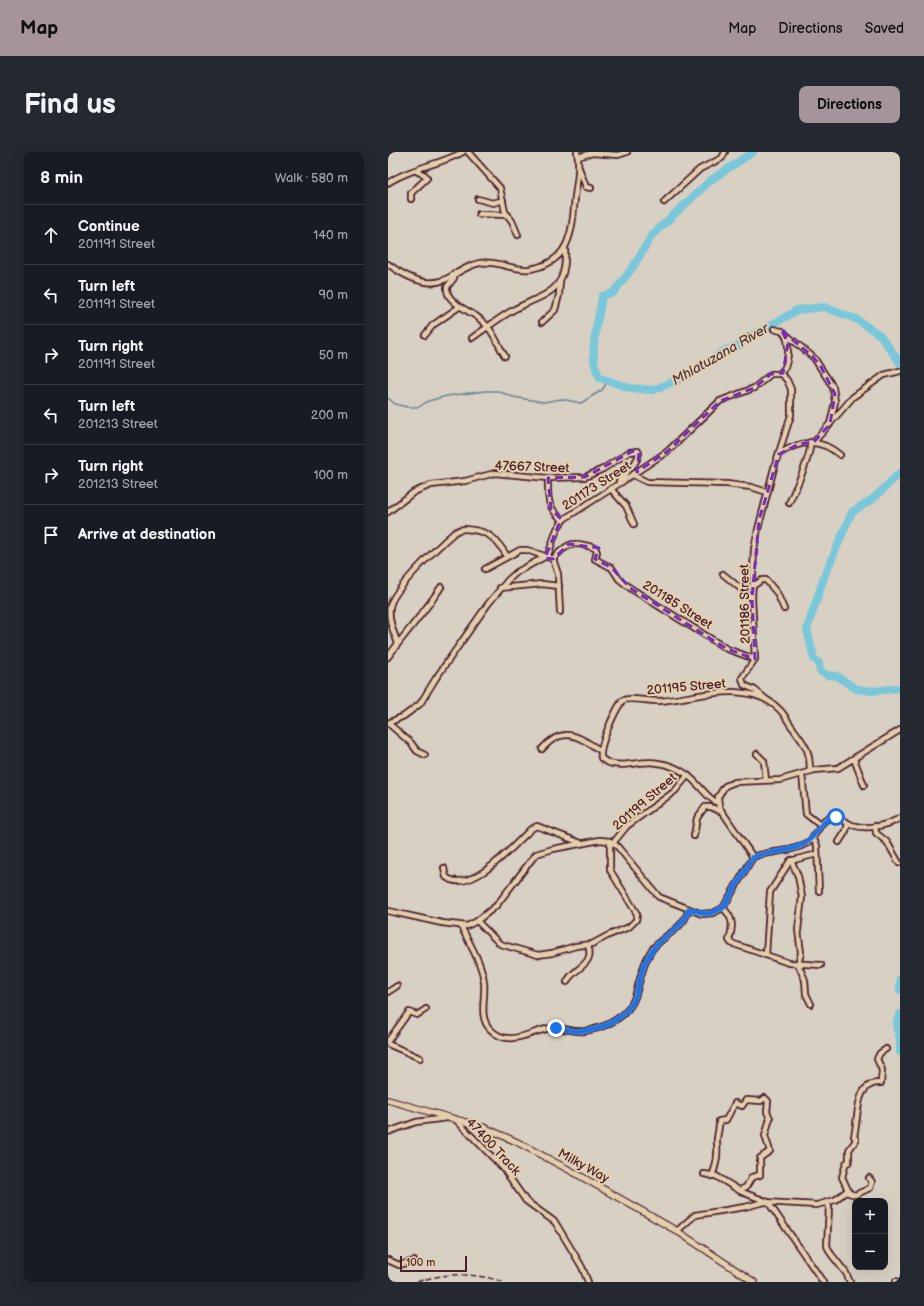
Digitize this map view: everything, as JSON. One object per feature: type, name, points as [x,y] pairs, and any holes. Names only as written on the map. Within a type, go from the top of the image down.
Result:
[{"type":"street","points":[[388,183],[402,175],[444,161],[463,152]]},
{"type":"street","points":[[468,152],[500,188],[502,200],[508,215],[516,227],[518,235]]},
{"type":"street","points":[[542,322],[554,310],[559,295],[560,281],[565,261],[565,248],[572,229],[578,167],[577,155],[594,153],[618,154],[627,152]]},
{"type":"street","points":[[664,202],[700,169],[722,158],[725,152]]},
{"type":"street","points":[[578,167],[586,187],[591,188]]},
{"type":"street","points":[[411,199],[411,193],[427,178],[425,175],[416,171]]},
{"type":"street","points":[[478,199],[493,203],[502,200]]},
{"type":"street","points":[[479,214],[508,215]]},
{"type":"street","points":[[388,264],[403,274],[423,281],[440,281],[468,266],[487,262],[521,269],[537,267],[552,261],[565,248]]},
{"type":"street","points":[[455,273],[454,278],[446,289],[459,307],[489,327],[505,356]]},
{"type":"street","points":[[472,338],[511,311],[552,291],[560,281]]},
{"type":"street","points":[[424,335],[434,325],[459,307]]},
{"type":"street","points":[[774,329],[782,331],[814,358],[833,387],[835,403],[830,424]]},
{"type":"street","points":[[780,373],[784,370],[786,365],[788,345],[782,331]]},
{"type":"street","points":[[789,503],[798,483],[812,442],[830,424],[846,404],[859,392],[884,375],[900,371]]},
{"type":"street","name":"201186 Street","points":[[767,700],[754,690],[744,685],[742,680],[743,676],[755,660],[752,598],[754,549],[759,520],[781,447],[790,423],[792,399],[790,385],[780,373]]},
{"type":"street","name":"201173 Street","points":[[545,558],[550,552],[557,529],[563,520],[633,475],[668,450],[720,401],[748,392],[758,386],[771,374],[780,373]]},
{"type":"street","points":[[779,454],[799,444],[812,442],[822,444],[840,455]]},
{"type":"street","name":"47667 Street","points":[[388,512],[414,492],[431,485],[465,481],[495,473],[548,478],[585,477],[603,469],[629,452],[638,451],[637,461],[619,481],[622,482]]},
{"type":"street","points":[[633,475],[647,482],[742,486],[767,492]]},
{"type":"street","points":[[548,478],[547,491],[551,509],[563,520]]},
{"type":"street","points":[[612,489],[626,506],[634,524]]},
{"type":"street","points":[[398,642],[390,620],[389,604],[405,581],[443,542],[458,530],[480,530],[488,534],[499,544],[507,556]]},
{"type":"street","name":"201185 Street","points":[[553,559],[563,547],[573,544],[595,548],[597,552],[595,559],[610,567],[625,584],[646,597],[652,604],[682,620],[727,649],[755,660]]},
{"type":"street","points":[[485,569],[507,556],[524,550],[545,558],[553,559],[556,566],[559,586],[560,612]]},
{"type":"street","points":[[425,755],[417,751],[412,743],[388,723],[404,716],[420,704],[436,678],[500,588],[517,572],[545,558]]},
{"type":"street","points":[[724,574],[752,598]]},
{"type":"street","points":[[753,586],[762,580],[766,580],[777,593],[784,609]]},
{"type":"street","points":[[500,588],[542,584],[559,586]]},
{"type":"street","points":[[388,657],[398,642],[418,621],[441,588]]},
{"type":"street","name":"201195 Street","points":[[601,751],[619,705],[626,698],[658,701],[720,692],[743,693],[767,700],[780,710],[806,745],[810,758],[810,771]]},
{"type":"street","points":[[753,857],[723,813],[718,802],[720,792],[730,783],[780,780],[810,771],[838,768],[900,730]]},
{"type":"street","points":[[542,749],[555,738],[567,735],[576,736],[601,751],[601,758],[613,764],[657,762],[680,770],[688,775],[711,799],[718,802]]},
{"type":"street","points":[[757,754],[764,761],[766,780]]},
{"type":"street","points":[[854,759],[864,785]]},
{"type":"street","points":[[802,774],[806,814],[820,825]]},
{"type":"street","name":"201199 Street","points":[[611,842],[633,822],[675,791],[688,775]]},
{"type":"street","points":[[694,836],[697,818],[705,807],[711,807],[723,813]]},
{"type":"street","points":[[388,911],[461,926],[477,921],[496,906],[536,854],[553,849],[600,840],[611,842],[655,894],[663,900],[708,914],[723,908],[753,857],[796,848],[813,838],[820,825],[830,818],[836,817],[858,826],[875,826],[891,823],[900,818]]},
{"type":"street","points":[[839,842],[846,831],[848,823]]},
{"type":"street","points":[[444,868],[446,877],[450,880],[465,880],[472,878],[496,863],[531,829],[538,826],[582,844]]},
{"type":"street","points":[[875,826],[876,833],[887,842],[899,863]]},
{"type":"street","points":[[813,838],[817,845],[819,891]]},
{"type":"street","points":[[477,921],[497,942],[538,955],[552,953],[576,946],[588,946],[629,927],[637,917],[637,912],[610,870],[611,842]]},
{"type":"street","points":[[766,955],[770,892],[791,860],[817,854]]},
{"type":"street","points":[[791,860],[798,876],[802,898],[798,930],[801,954],[798,964],[805,980],[806,996],[811,1004]]},
{"type":"street","points":[[723,908],[728,912],[732,922],[732,930],[729,938],[730,942],[766,955],[798,964],[821,965]]},
{"type":"street","points":[[461,926],[484,980],[484,1016],[486,1024],[491,1031],[502,1037],[517,1039],[552,1028],[586,1031],[607,1025],[616,1019],[633,1002],[644,966],[651,951],[664,937],[680,927],[689,909]]},
{"type":"street","points":[[567,982],[571,976],[580,970],[589,957],[590,952],[588,946]]},
{"type":"street","points":[[388,992],[397,986]]},
{"type":"street","points":[[420,1058],[388,1043],[409,1012],[417,1015],[426,1009]]},
{"type":"street","points":[[677,1231],[695,1215],[768,1202],[802,1203],[814,1205],[835,1200],[846,1192],[848,1190],[842,1177],[846,1163],[849,1162],[849,1150],[856,1140],[854,1136],[858,1113],[858,1102],[861,1093],[870,1084],[881,1082],[882,1070],[877,1059],[880,1053],[886,1049]]},
{"type":"street","points":[[712,1176],[718,1162],[716,1148],[720,1132],[719,1121],[726,1120],[736,1103],[742,1106],[746,1100],[761,1101],[765,1098],[768,1101],[767,1112],[770,1118],[765,1136],[770,1151],[768,1154],[762,1155],[760,1158],[760,1175],[752,1177],[746,1187],[740,1190]]},
{"type":"street","name":"Milky Way","points":[[388,1100],[483,1127],[517,1142],[575,1172],[677,1231],[754,1282]]},
{"type":"street","points":[[388,1132],[416,1122],[451,1118]]},
{"type":"street","name":"47400 Track","points":[[451,1118],[503,1168],[526,1202],[555,1222],[582,1267],[588,1282]]},
{"type":"street","points":[[704,1174],[716,1176],[740,1190],[768,1202],[823,1282]]},
{"type":"street","points":[[846,1192],[855,1195],[870,1188],[872,1182],[869,1178]]},
{"type":"street","points":[[827,1202],[829,1207],[827,1246],[831,1254],[846,1273],[850,1282]]},
{"type":"street","points":[[388,1260],[399,1266],[414,1261]]},
{"type":"highlighted area","points":[[782,331],[790,336],[820,365],[835,394],[830,424],[814,442],[799,444],[779,454],[759,520],[752,598],[755,659],[727,649],[630,588],[612,568],[595,559],[599,548],[569,544],[553,559],[545,558],[561,519],[551,509],[548,478],[585,477],[633,451],[639,453],[637,472],[668,451],[720,401],[754,388],[771,374],[783,373],[788,343]]},
{"type":"waterway","name":"Mhlatuzana River","points":[[753,152],[711,180],[652,235],[633,267],[613,293],[602,296],[594,348],[594,359],[600,378],[630,388],[653,390],[687,376],[725,350],[740,345],[746,338],[797,310],[824,307],[856,319],[880,335],[900,363]]},
{"type":"waterway","points":[[388,398],[395,404],[407,407],[419,407],[428,401],[447,396],[485,391],[498,391],[513,397],[544,402],[561,399],[581,403],[602,390],[608,381]]},
{"type":"waterway","name":"Mhlatuzana River","points":[[900,473],[873,499],[852,512],[824,577],[807,629],[814,659],[819,663],[820,671],[827,675],[837,676],[856,689],[873,691],[900,688]]},
{"type":"waterway","name":"Mhlatuzana River","points":[[900,979],[900,990]]},
{"type":"waterway","name":"Mhlatuzana River","points":[[899,1036],[896,1025],[900,1014]]},
{"type":"waterway","name":"Mhlatuzana River","points":[[900,1034],[900,1052]]},
{"type":"railway","points":[[417,1282],[449,1275],[471,1275],[504,1282]]},
{"type":"route","points":[[556,1028],[573,1031],[586,1031],[607,1025],[616,1019],[631,1006],[636,995],[646,960],[651,951],[664,937],[680,927],[687,917],[689,909],[702,914],[713,913],[720,910],[723,908],[753,857],[796,848],[807,843],[813,838],[820,825],[830,818],[836,817]]}]
